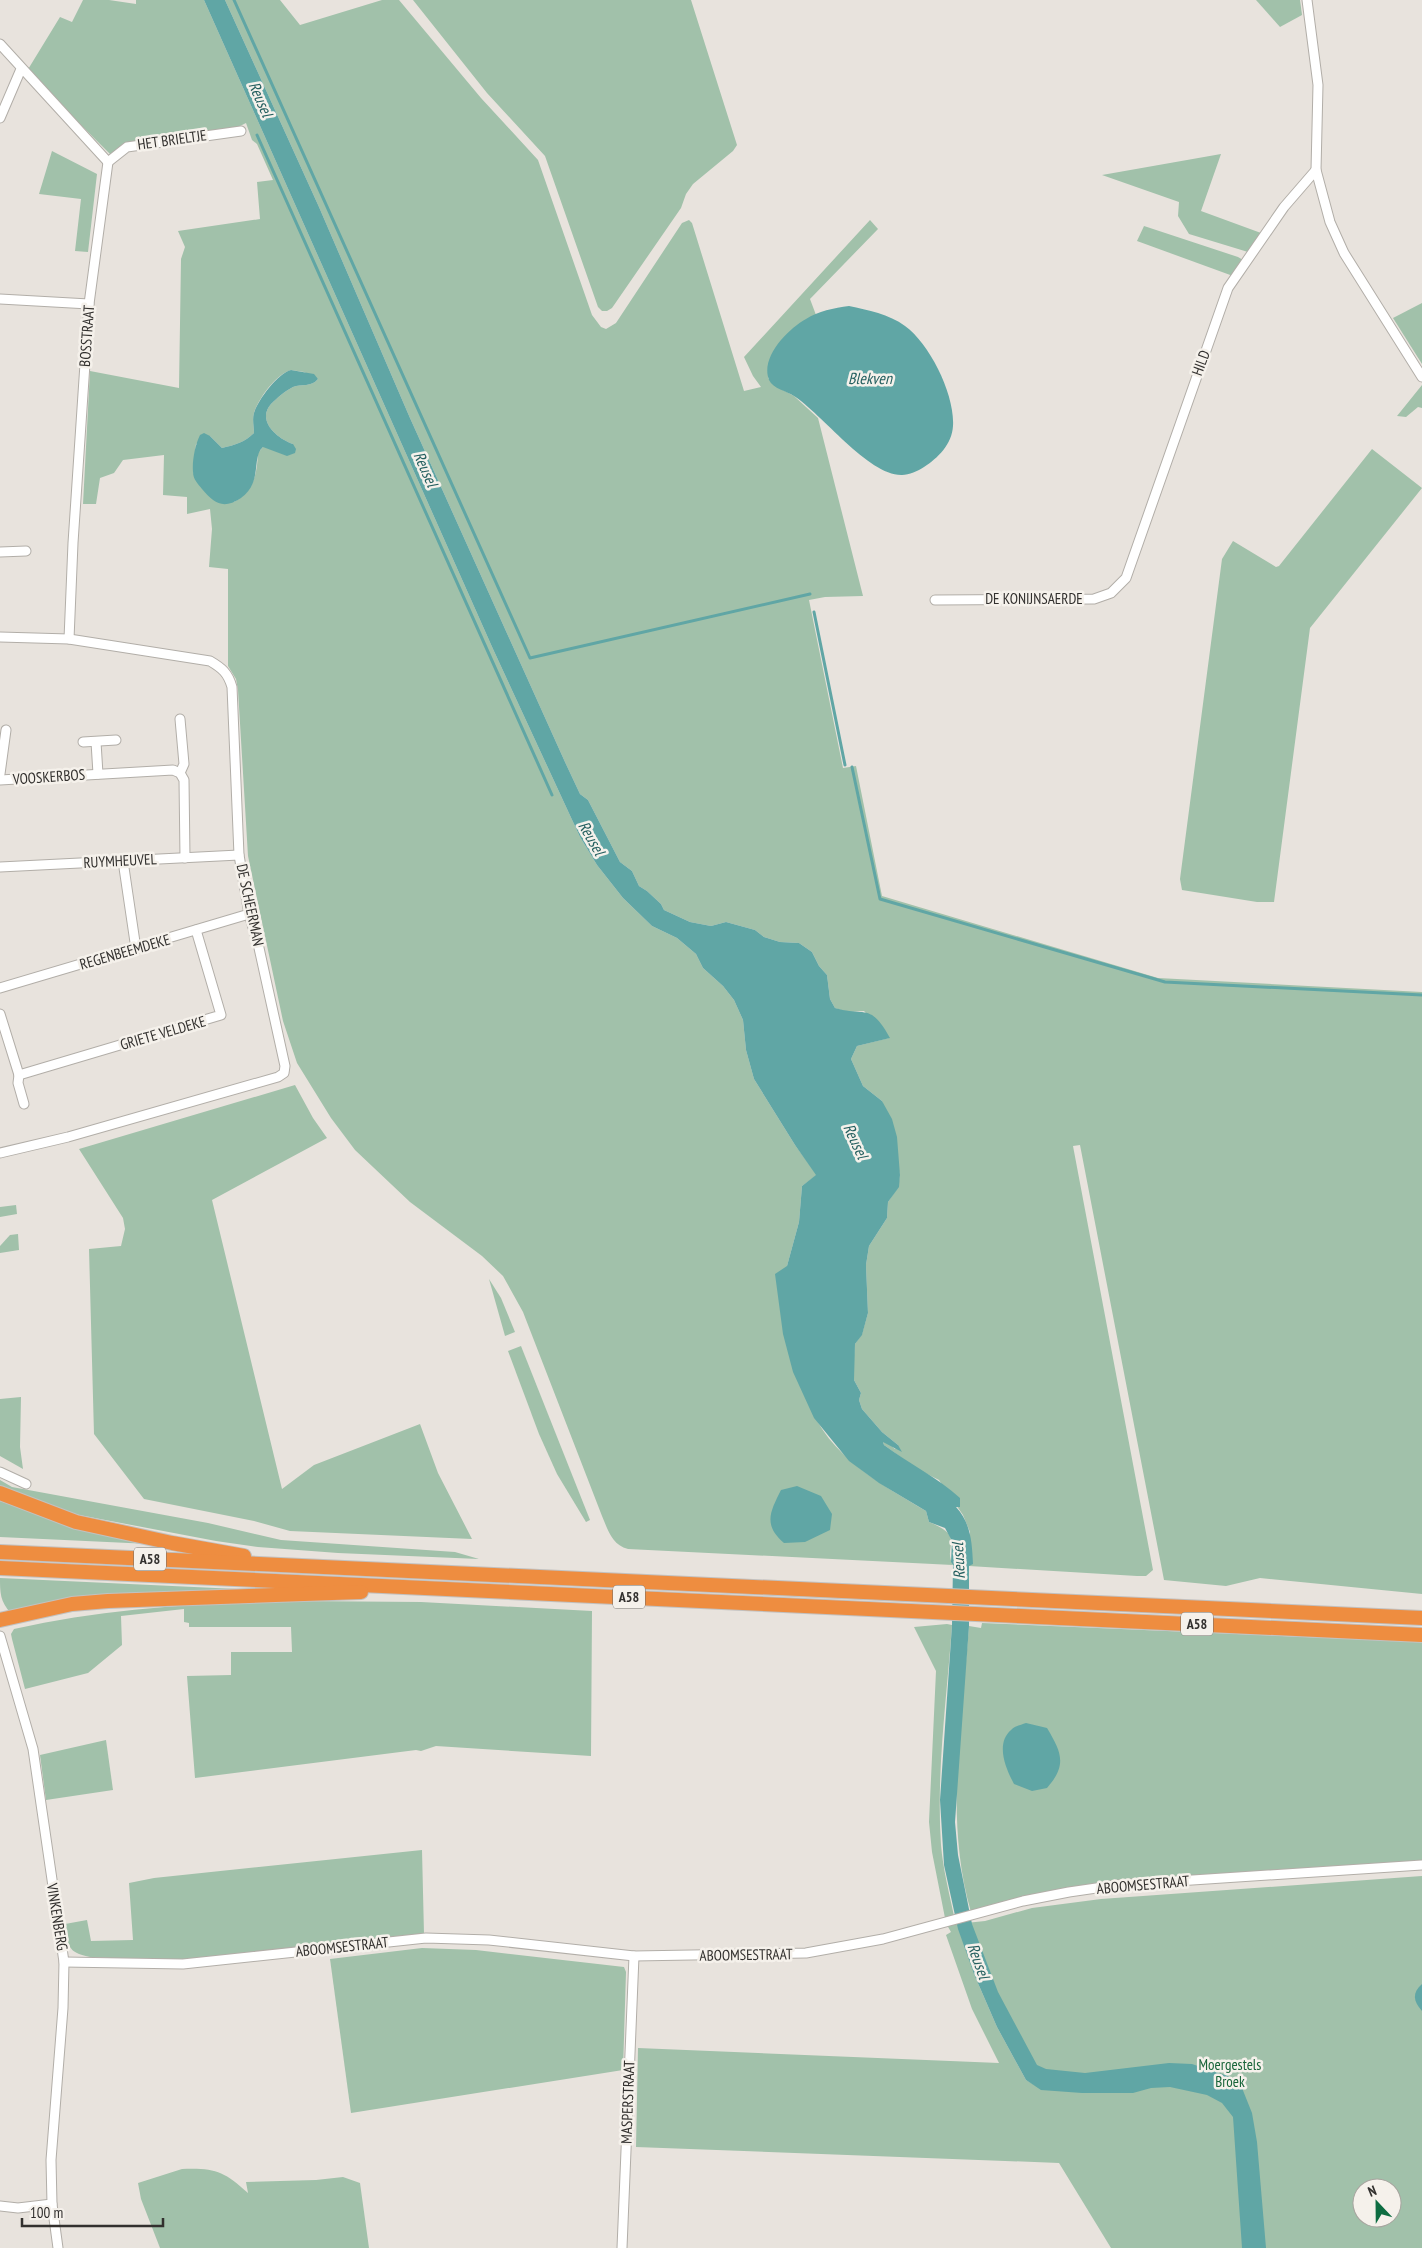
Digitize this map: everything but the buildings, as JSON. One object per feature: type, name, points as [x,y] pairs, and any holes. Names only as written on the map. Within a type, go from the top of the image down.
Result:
[{"type":"highway","name":"A58","points":[[0,1493],[76,1522],[172,1543],[299,1566]]},
{"type":"highway","name":"A58","points":[[0,1552],[1422,1618]]},
{"type":"highway","name":"A58","points":[[0,1568],[1422,1635]]},
{"type":"highway","name":"A58","points":[[0,1620],[72,1604],[108,1601],[444,1588]]},
{"type":"street","points":[[1307,0],[1318,85],[1316,170],[1330,222],[1344,253],[1422,377]]},
{"type":"street","points":[[0,44],[108,162]]},
{"type":"street","points":[[0,118],[21,69]]},
{"type":"street","name":"HET BRIELTJE","points":[[108,162],[127,147],[241,130]]},
{"type":"street","name":"BOSSTRAAT","points":[[69,639],[73,543],[89,304],[108,162]]},
{"type":"street","name":"HILD","points":[[1126,578],[1228,288],[1284,207],[1316,170]]},
{"type":"street","points":[[0,299],[89,304]]},
{"type":"street","points":[[0,552],[26,551]]},
{"type":"street","name":"DE KONIJNSAERDE","points":[[935,600],[1094,599],[1110,593],[1126,578]]},
{"type":"street","name":"DE SCHEERMAN","points":[[0,637],[69,639],[210,660],[221,667],[229,676],[232,687],[239,855],[249,914],[270,994],[285,1066],[284,1073],[278,1077],[68,1137],[0,1153]]},
{"type":"street","points":[[180,719],[184,764],[180,773],[184,780],[185,858]]},
{"type":"street","name":"VOOSKERBOS","points":[[0,774],[6,730]]},
{"type":"street","points":[[82,742],[116,740]]},
{"type":"street","name":"VOOSKERBOS","points":[[96,742],[98,774]]},
{"type":"street","name":"VOOSKERBOS","points":[[0,780],[173,770],[180,773]]},
{"type":"street","name":"RUYMHEUVEL","points":[[0,867],[239,855]]},
{"type":"street","points":[[122,861],[136,949]]},
{"type":"street","name":"REGENBEEMDEKE","points":[[0,988],[249,914]]},
{"type":"street","name":"GRIETE VELDEKE","points":[[19,1075],[221,1015],[196,930]]},
{"type":"street","points":[[0,1014],[19,1075],[18,1083],[24,1104]]},
{"type":"street","points":[[0,1472],[26,1484]]},
{"type":"street","name":"VINKENBERG","points":[[0,1636],[33,1749],[64,1962],[63,2008],[51,2160],[52,2204],[58,2248]]},
{"type":"street","name":"ABOOMSESTRAAT","points":[[64,1962],[183,1964],[426,1938],[489,1940],[634,1956],[806,1953],[882,1939],[978,1913],[1069,1892],[1118,1886],[1422,1865]]},
{"type":"street","name":"MASPERSTRAAT","points":[[622,2248],[634,1956]]},
{"type":"street","points":[[0,2206],[18,2208],[52,2204]]},
{"type":"green space","points":[[83,0],[109,0],[136,4],[136,0],[204,0],[493,649],[580,837],[597,865],[623,898],[652,926],[677,938],[696,954],[703,968],[723,986],[734,1000],[743,1020],[746,1050],[754,1079],[795,1145],[817,1175],[802,1186],[799,1222],[787,1266],[809,1403],[818,1422],[829,1438],[858,1467],[926,1511],[929,1522],[947,1532],[951,1542],[950,1558],[953,1565],[628,1549],[618,1544],[611,1536],[602,1516],[523,1312],[503,1276],[482,1256],[410,1202],[355,1150],[331,1118],[297,1063],[283,1021],[248,856],[238,690],[236,679],[228,666],[228,569],[209,567],[212,529],[210,509],[187,514],[187,497],[163,495],[164,455],[123,460],[114,473],[100,478],[96,504],[83,504],[90,371],[179,388],[181,259],[185,247],[178,231],[260,219],[257,182],[273,180],[257,144],[252,140],[246,123],[238,127],[132,143],[112,156],[27,71],[60,17],[72,22]],"holes":[[[291,370],[304,372],[318,379],[310,384],[293,387],[271,404],[267,410],[267,423],[275,434],[293,444],[263,447],[258,453],[257,468],[253,481],[241,498],[234,502],[193,473],[196,444],[210,436],[222,448],[247,439],[254,433],[254,413],[259,401],[268,388],[285,372]]]},
{"type":"green space","points":[[225,0],[280,0],[300,25],[382,0],[399,0],[481,98],[538,160],[592,315],[601,327],[606,329],[616,323],[682,223],[689,220],[692,223],[744,391],[761,387],[753,376],[744,357],[870,220],[878,229],[810,299],[816,315],[806,320],[792,333],[786,341],[768,378],[774,385],[794,396],[818,418],[863,596],[825,597],[809,600],[843,768],[856,766],[882,896],[1158,978],[1422,992],[1422,1594],[1260,1578],[1226,1586],[1164,1580],[1080,1145],[1073,1146],[1153,1570],[1146,1576],[1137,1576],[969,1566],[970,1532],[963,1515],[939,1480],[917,1469],[884,1445],[883,1442],[887,1442],[895,1449],[898,1445],[882,1432],[862,1409],[859,1400],[861,1393],[854,1380],[855,1344],[862,1334],[868,1313],[866,1265],[869,1246],[887,1218],[888,1202],[898,1187],[900,1175],[882,1101],[863,1086],[851,1059],[857,1046],[889,1038],[864,1011],[847,1012],[835,1008],[830,999],[827,975],[819,966],[812,952],[799,943],[780,942],[764,937],[755,930],[726,922],[711,926],[690,922],[664,910],[661,904],[639,886],[632,871],[620,862],[588,800],[580,794],[565,762]]},
{"type":"green space","points":[[413,0],[691,0],[737,145],[733,151],[693,184],[686,194],[681,208],[612,308],[602,311],[598,307],[545,156],[487,93]]},
{"type":"green space","points":[[1256,0],[1300,0],[1302,15],[1280,27]]},
{"type":"green space","points":[[52,151],[97,174],[88,252],[75,251],[81,199],[39,194]]},
{"type":"green space","points":[[1221,154],[1201,211],[1261,233],[1248,252],[1189,234],[1178,216],[1179,202],[1102,175]]},
{"type":"green space","points":[[1144,226],[1243,260],[1233,276],[1137,241]]},
{"type":"green space","points":[[1422,303],[1422,364],[1393,318]]},
{"type":"green space","points":[[1422,385],[1422,408],[1418,407],[1406,417],[1397,416]]},
{"type":"green space","points":[[1372,449],[1422,488],[1310,628],[1274,902],[1257,902],[1182,890],[1180,879],[1222,559],[1233,541],[1276,567],[1279,566]]},
{"type":"green space","points":[[295,1085],[313,1118],[327,1138],[212,1200],[282,1489],[314,1465],[420,1424],[438,1473],[472,1539],[290,1531],[254,1521],[144,1499],[94,1434],[89,1249],[121,1246],[125,1229],[123,1218],[79,1149]]},
{"type":"green space","points":[[16,1205],[17,1214],[0,1217],[0,1207]]},
{"type":"green space","points":[[18,1234],[19,1250],[0,1253],[0,1246],[10,1235]]},
{"type":"green space","points":[[489,1279],[501,1298],[515,1332],[505,1336]]},
{"type":"green space","points":[[521,1346],[590,1520],[586,1522],[557,1474],[539,1434],[508,1351]]},
{"type":"green space","points":[[21,1397],[20,1447],[23,1469],[0,1456],[0,1399]]},
{"type":"green space","points":[[0,1480],[12,1487],[208,1523],[281,1540],[455,1552],[479,1559],[338,1553],[258,1547],[216,1541],[79,1515],[0,1490]]},
{"type":"green space","points":[[0,1501],[71,1525],[150,1544],[0,1537]]},
{"type":"green space","points":[[0,1578],[238,1589],[179,1591],[105,1599],[11,1613],[1,1597]]},
{"type":"green space","points":[[295,1601],[421,1602],[592,1611],[591,1756],[436,1746],[421,1751],[416,1750],[195,1778],[187,1676],[231,1675],[231,1652],[292,1652],[291,1627],[189,1627],[189,1623],[184,1622],[184,1609],[121,1616],[122,1645],[88,1673],[25,1689],[11,1634],[14,1629],[119,1611],[224,1603]]},
{"type":"green space","points":[[982,1623],[1422,1642],[1422,1861],[1133,1881],[971,1912],[963,1877],[958,1841],[957,1770],[969,1626],[981,1628]]},
{"type":"green space","points":[[952,1625],[941,1762],[940,1818],[943,1863],[954,1916],[945,1918],[932,1852],[929,1822],[936,1671],[914,1627]]},
{"type":"green space","points":[[106,1740],[113,1790],[46,1800],[40,1755]]},
{"type":"green space","points":[[422,1850],[424,1934],[172,1961],[90,1957],[77,1953],[68,1943],[65,1924],[87,1920],[91,1941],[133,1940],[129,1883],[154,1878]]},
{"type":"green space","name":"Moergestels Broek","points":[[1422,1876],[1422,2248],[1111,2248],[1059,2163],[636,2147],[638,2048],[999,2063],[972,2009],[946,1935],[951,1932],[947,1925],[985,1921],[1032,1908],[1101,1899]],"holes":[[[977,1981],[1036,2086],[1026,2080],[997,2027]]]},
{"type":"green space","points":[[422,1948],[476,1950],[624,1967],[626,1972],[623,2070],[351,2113],[330,1959]]},
{"type":"green space","points":[[182,2169],[203,2169],[218,2172],[225,2175],[248,2193],[246,2182],[316,2180],[343,2177],[360,2183],[369,2248],[160,2248],[141,2199],[138,2183]]},
{"type":"water","name":"Reusel","points":[[204,0],[225,0],[565,762],[580,794],[588,800],[620,862],[632,871],[639,886],[661,904],[664,910],[690,922],[711,926],[726,922],[755,930],[764,937],[780,942],[799,943],[812,952],[819,966],[827,975],[830,999],[835,1008],[872,1015],[890,1038],[857,1046],[851,1059],[863,1086],[882,1101],[892,1119],[897,1137],[900,1175],[899,1187],[888,1202],[887,1218],[869,1246],[866,1265],[868,1313],[862,1335],[855,1344],[854,1380],[861,1393],[859,1400],[862,1409],[882,1432],[898,1445],[902,1452],[883,1442],[884,1445],[960,1498],[960,1507],[956,1507],[965,1520],[970,1534],[973,1564],[969,1566],[969,1626],[955,1822],[958,1855],[972,1924],[998,1992],[1037,2065],[1046,2069],[1085,2073],[1169,2063],[1192,2064],[1228,2076],[1242,2088],[1252,2113],[1257,2142],[1266,2248],[1242,2248],[1233,2117],[1222,2103],[1207,2095],[1170,2087],[1151,2088],[1133,2093],[1082,2093],[1041,2090],[1026,2080],[997,2027],[974,1974],[958,1929],[944,1865],[940,1800],[952,1625],[952,1541],[945,1528],[929,1522],[926,1511],[879,1483],[849,1461],[814,1418],[793,1372],[783,1334],[775,1274],[787,1266],[799,1222],[802,1186],[816,1175],[754,1079],[746,1050],[743,1020],[734,1000],[723,986],[703,968],[696,954],[677,938],[652,926],[623,898],[597,865],[580,837],[493,649]]},
{"type":"water","name":"Blekven","points":[[849,306],[885,315],[905,326],[914,334],[932,357],[945,385],[953,414],[950,439],[934,459],[924,467],[908,474],[889,473],[875,466],[846,443],[805,405],[791,394],[774,386],[769,380],[768,362],[777,345],[791,330],[811,316]]},
{"type":"water","points":[[291,370],[314,374],[318,379],[310,384],[293,387],[284,393],[271,404],[267,410],[266,417],[267,423],[275,434],[293,444],[296,449],[295,453],[287,456],[263,447],[258,457],[252,485],[248,492],[235,502],[229,504],[215,501],[206,494],[193,475],[194,453],[200,435],[204,433],[210,436],[222,448],[247,439],[254,433],[253,415],[260,401],[280,376]]},
{"type":"water","points":[[797,1486],[821,1496],[832,1514],[830,1530],[805,1542],[784,1543],[773,1530],[770,1518],[781,1490]]},
{"type":"water","points":[[1026,1723],[1047,1728],[1059,1752],[1060,1766],[1058,1772],[1047,1788],[1032,1791],[1014,1784],[1005,1764],[1003,1749],[1006,1736],[1014,1728]]},
{"type":"water","points":[[1422,1984],[1422,2011],[1415,2000],[1415,1994]]},
{"type":"waterway","name":"Reusel","points":[[234,0],[530,658],[810,594]]},
{"type":"waterway","points":[[257,135],[552,795]]},
{"type":"waterway","points":[[814,612],[845,765]]},
{"type":"waterway","points":[[852,767],[880,899],[1165,982],[1422,995]]}]
